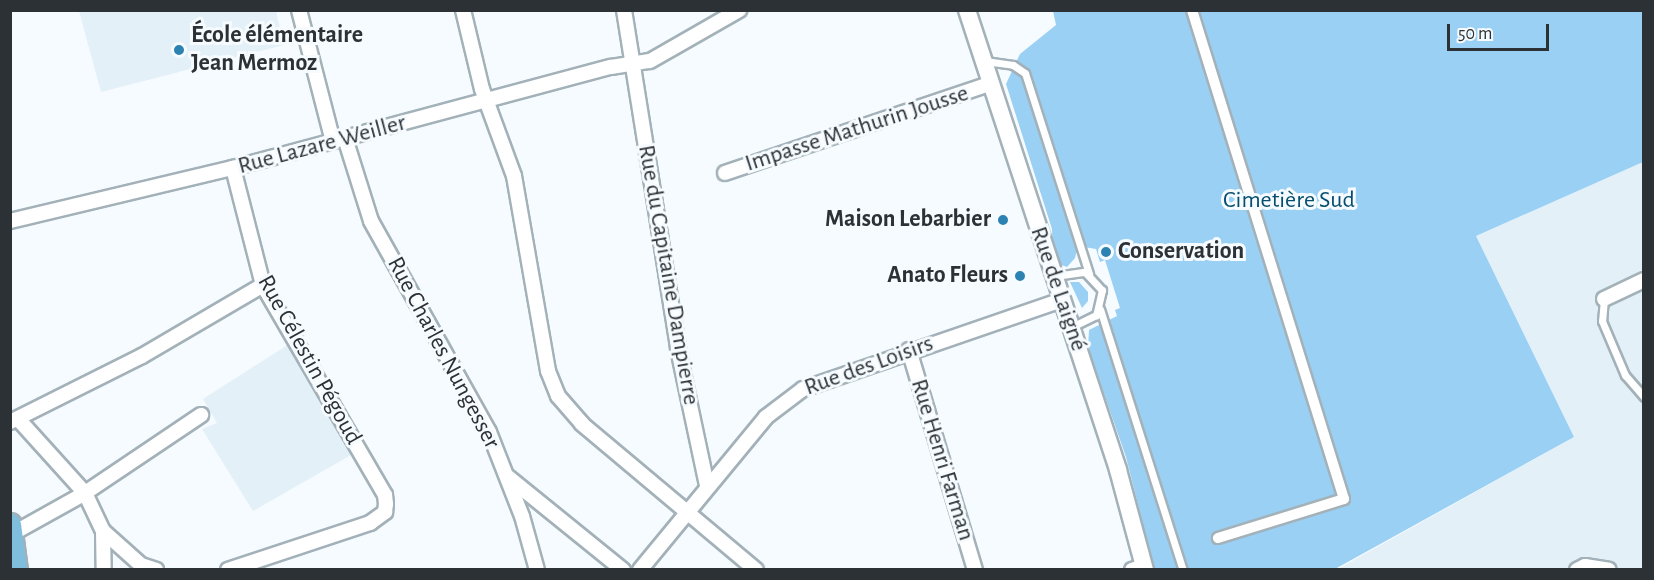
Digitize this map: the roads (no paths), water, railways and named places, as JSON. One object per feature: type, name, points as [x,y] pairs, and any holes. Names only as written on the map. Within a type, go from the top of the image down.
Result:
[{"type":"main road","points":[[11,532],[16,570]]},
{"type":"street","name":"Rue Charles Nungesser","points":[[299,10],[339,140],[371,221],[489,432],[507,476],[537,570]]},
{"type":"street","name":"Rue du Capitaine Dampierre","points":[[624,10],[678,349],[707,486]]},
{"type":"street","name":"Rue Lazare Weiller","points":[[10,221],[233,168],[650,61],[739,10]]},
{"type":"street","name":"Rue de Laigné","points":[[967,10],[1118,470],[1140,568]]},
{"type":"street","points":[[1192,10],[1344,499],[1218,538]]},
{"type":"street","points":[[463,11],[487,102],[514,176],[548,371],[558,396],[582,424],[756,570]]},
{"type":"street","name":"Impasse Mathurin Jousse","points":[[725,173],[990,84]]},
{"type":"street","name":"Rue Célestin Pégoud","points":[[228,570],[370,523],[385,512],[385,495],[263,285],[233,168]]},
{"type":"street","points":[[1604,299],[1644,280]]},
{"type":"street","points":[[156,570],[141,565],[103,531],[85,493],[15,421],[142,356],[263,285]]},
{"type":"street","name":"Rue des Loisirs","points":[[640,570],[686,511],[766,417],[787,399],[831,377],[1062,300]]},
{"type":"street","name":"Rue Henri Farman","points":[[909,350],[975,570]]},
{"type":"street","points":[[11,532],[85,493],[201,415]]},
{"type":"street","points":[[507,476],[623,570]]},
{"type":"street","points":[[103,531],[104,570]]},
{"type":"street","points":[[1577,570],[1585,566],[1609,570]]},
{"type":"lane","points":[[982,60],[1013,65],[1025,73],[1089,274],[1102,290],[1100,309],[1183,570]]},
{"type":"lane","points":[[1054,277],[1076,270],[1089,274]]},
{"type":"lane","points":[[1604,299],[1602,321],[1625,375],[1644,398]]},
{"type":"lane","points":[[1071,327],[1089,320],[1100,309]]},
{"type":"place","name":"École élémentaire Jean Mermoz","points":[[179,50]]},
{"type":"place","name":"Maison Lebarbier","points":[[1003,220]]},
{"type":"place","name":"Conservation","points":[[1106,252]]},
{"type":"place","name":"Anato Fleurs","points":[[1020,276]]},
{"type":"park label","name":"Cimetière Sud","points":[[1289,201]]}]
